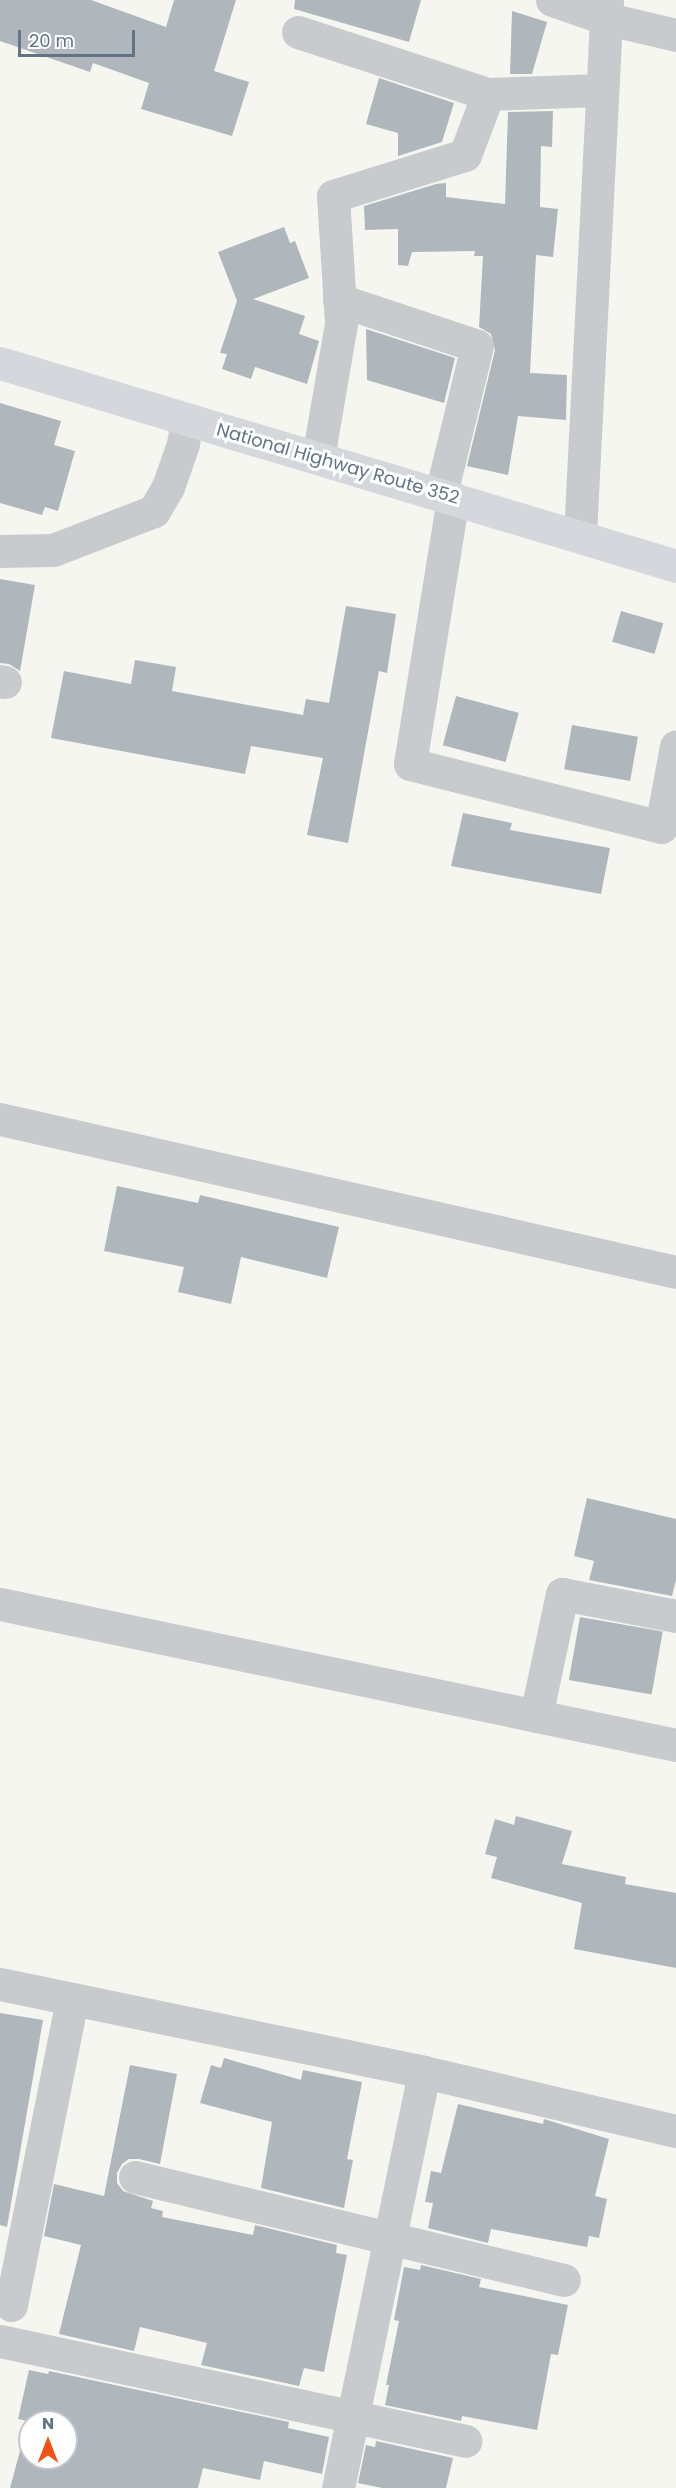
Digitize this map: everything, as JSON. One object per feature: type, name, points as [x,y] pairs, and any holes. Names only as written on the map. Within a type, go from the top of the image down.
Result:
[{"type":"highway","name":"National Highway Route 352","points":[[0,363],[580,535],[676,566]]},
{"type":"street","points":[[552,0],[606,9],[676,35]]},
{"type":"street","points":[[580,535],[606,9]]},
{"type":"street","points":[[298,32],[488,94],[602,90]]},
{"type":"street","points":[[318,458],[341,323],[333,196],[465,155],[488,94]]},
{"type":"street","points":[[339,300],[477,346],[447,496],[410,764],[661,827],[676,746]]},
{"type":"street","points":[[0,551],[53,550],[154,511],[168,487],[183,444],[187,420]]},
{"type":"street","points":[[0,1119],[676,1272]]},
{"type":"street","points":[[536,1716],[562,1594],[676,1616]]},
{"type":"street","points":[[0,1604],[676,1745]]},
{"type":"street","points":[[0,1984],[424,2072],[676,2131]]},
{"type":"street","points":[[11,2305],[72,1999]]},
{"type":"street","points":[[338,2488],[424,2072]]},
{"type":"street","points":[[135,2176],[564,2280]]},
{"type":"street","points":[[0,2341],[465,2441]]},
{"type":"building","points":[[0,0],[91,0],[166,27],[174,0],[236,0],[214,71],[249,82],[232,136],[141,109],[149,83],[93,63],[90,72],[0,41]]},
{"type":"building","points":[[295,0],[421,0],[409,42],[294,9]]},
{"type":"building","points":[[512,11],[547,22],[532,74],[510,74]]},
{"type":"building","points":[[379,78],[454,103],[442,142],[398,156],[398,133],[366,124]]},
{"type":"building","points":[[553,111],[552,147],[541,146],[540,207],[558,209],[553,257],[536,255],[530,373],[567,375],[566,420],[518,416],[508,475],[467,466],[495,350],[491,334],[479,327],[483,256],[474,256],[475,251],[412,252],[408,266],[398,265],[398,229],[365,230],[364,206],[446,183],[446,197],[505,204],[508,112]]},
{"type":"building","points":[[284,227],[290,243],[295,241],[309,278],[253,299],[305,316],[299,334],[319,341],[307,384],[255,367],[251,379],[222,369],[227,354],[220,353],[237,301],[218,252]]},
{"type":"building","points":[[366,329],[455,358],[444,403],[367,380]]},
{"type":"building","points":[[0,403],[61,421],[54,445],[75,451],[58,511],[45,507],[42,515],[0,503]]},
{"type":"building","points":[[0,579],[35,585],[20,671],[9,664],[0,663]]},
{"type":"building","points":[[346,606],[396,614],[387,673],[379,671],[348,843],[307,835],[323,758],[251,746],[245,774],[51,738],[64,671],[131,684],[135,660],[176,667],[172,691],[303,715],[306,699],[329,703]]},
{"type":"building","points":[[621,611],[663,623],[654,654],[612,642]]},
{"type":"building","points":[[456,696],[519,713],[506,762],[443,745]]},
{"type":"building","points":[[572,725],[638,737],[630,781],[564,769]]},
{"type":"building","points":[[463,813],[512,823],[510,830],[610,848],[601,894],[451,866]]},
{"type":"building","points":[[117,1186],[198,1203],[200,1195],[339,1227],[327,1278],[241,1257],[231,1304],[178,1292],[184,1267],[104,1251]]},
{"type":"building","points":[[587,1498],[676,1519],[676,1580],[672,1596],[589,1580],[594,1561],[574,1556]]},
{"type":"building","points":[[580,1617],[663,1632],[652,1695],[569,1680]]},
{"type":"building","points":[[516,1816],[572,1831],[562,1864],[626,1877],[625,1884],[676,1893],[676,1968],[574,1949],[582,1903],[491,1878],[497,1857],[485,1854],[495,1819],[514,1825]]},
{"type":"building","points":[[0,2013],[43,2020],[7,2227],[0,2225]]},
{"type":"building","points":[[224,2058],[301,2080],[303,2070],[362,2082],[347,2159],[353,2160],[344,2208],[261,2188],[272,2122],[200,2103],[211,2065],[221,2068]]},
{"type":"building","points":[[130,2065],[177,2074],[160,2164],[129,2159],[122,2164],[117,2173],[117,2183],[123,2191],[153,2201],[151,2208],[163,2211],[162,2217],[253,2235],[255,2225],[337,2245],[336,2253],[347,2255],[324,2372],[304,2368],[299,2386],[201,2365],[207,2343],[140,2327],[134,2351],[59,2334],[81,2245],[44,2236],[54,2184],[104,2196]]},
{"type":"building","points":[[458,2104],[543,2124],[544,2119],[609,2139],[595,2196],[607,2199],[599,2238],[589,2236],[587,2247],[491,2229],[488,2243],[428,2228],[433,2203],[425,2202],[431,2171],[441,2173]]},
{"type":"building","points":[[421,2265],[481,2279],[479,2287],[568,2305],[558,2355],[551,2354],[537,2430],[462,2416],[461,2421],[385,2405],[389,2385],[386,2385],[399,2321],[394,2320],[404,2267],[420,2270]]},
{"type":"building","points":[[29,2370],[48,2374],[49,2371],[289,2422],[288,2428],[329,2437],[322,2474],[264,2461],[260,2480],[203,2468],[198,2488],[10,2488],[18,2458],[18,2470],[78,2470],[78,2410],[20,2410]]},
{"type":"building","points":[[376,2441],[453,2458],[446,2488],[382,2488],[358,2483],[366,2445],[375,2447]]}]
